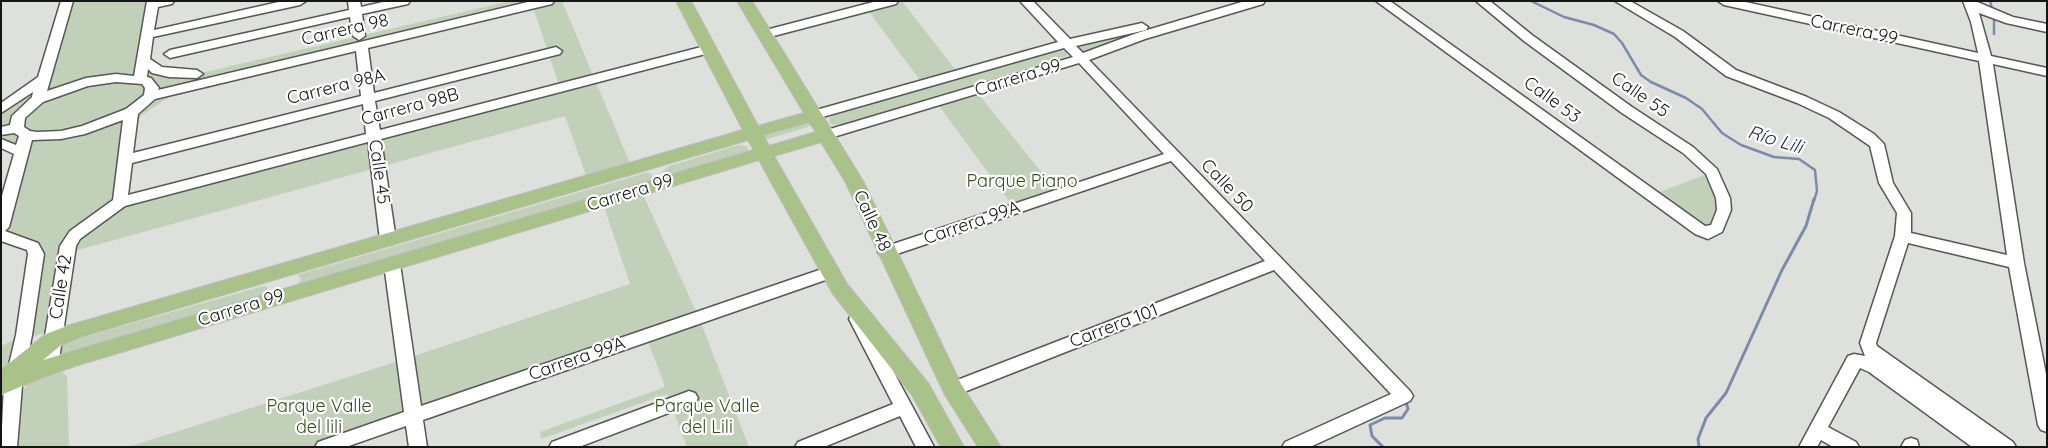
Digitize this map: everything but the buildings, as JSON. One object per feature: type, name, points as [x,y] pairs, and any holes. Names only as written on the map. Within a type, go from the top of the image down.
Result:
[{"type":"main road","points":[[683,1],[753,133],[836,281],[920,389],[953,447]]},
{"type":"main road","name":"Calle 48","points":[[744,1],[766,34],[854,181],[886,252],[953,388],[990,447]]},
{"type":"main road","name":"Carrera 99","points":[[8,380],[53,340],[74,331],[814,115]]},
{"type":"main road","name":"Carrera 99","points":[[8,380],[49,366],[825,135]]},
{"type":"main road","points":[[640,166],[653,168],[658,173],[655,182],[648,188]]},
{"type":"main road","points":[[266,301],[278,290],[279,284],[278,280],[268,275]]},
{"type":"street","points":[[1,227],[21,152],[21,126],[38,100],[67,1]]},
{"type":"street","points":[[1,120],[50,136],[73,133],[103,125],[131,112],[146,101],[147,87],[143,60],[152,3],[168,1]]},
{"type":"street","points":[[147,35],[300,1]]},
{"type":"street","points":[[170,54],[355,7],[404,1]]},
{"type":"street","name":"Carrera 98","points":[[360,41],[510,1]]},
{"type":"street","name":"Carrera 98","points":[[147,87],[202,78],[360,41],[548,1]]},
{"type":"street","points":[[766,34],[892,1]]},
{"type":"street","name":"Calle 50","points":[[1026,1],[1172,156],[1404,396],[1291,447]]},
{"type":"street","name":"Carrera 99","points":[[814,115],[1066,44],[1132,30],[1230,1]]},
{"type":"street","name":"Carrera 99","points":[[825,135],[1080,59],[1141,36],[1259,1]]},
{"type":"street","name":"Calle 53","points":[[1382,1],[1700,230]]},
{"type":"street","name":"Calle 55","points":[[1482,1],[1521,33],[1627,110],[1688,150],[1712,172],[1723,198],[1724,210],[1717,228],[1712,233],[1708,234],[1700,230]]},
{"type":"street","points":[[1620,1],[1685,38],[1731,73],[1834,114],[1870,137],[1877,144],[1886,183],[1904,213],[1903,236],[1868,343],[1870,350],[2007,447]]},
{"type":"street","name":"Carrera 99","points":[[1724,1],[1784,8]]},
{"type":"street","name":"Carrera 99","points":[[1757,1],[1984,54],[2047,72]]},
{"type":"street","points":[[1970,3],[2010,20],[2047,28]]},
{"type":"street","points":[[1970,3],[1977,22],[1984,54],[2016,263],[2047,425]]},
{"type":"street","name":"Calle 45","points":[[355,7],[388,240]]},
{"type":"street","points":[[1977,22],[2010,20]]},
{"type":"street","name":"Carrera 98B","points":[[120,202],[709,49]]},
{"type":"street","name":"Carrera 98A","points":[[125,160],[556,51]]},
{"type":"street","points":[[143,60],[149,66],[163,72],[202,78]]},
{"type":"street","points":[[1,109],[44,78]]},
{"type":"street","points":[[38,100],[86,82],[116,78],[147,87]]},
{"type":"street","points":[[128,136],[138,120],[155,105],[202,78]]},
{"type":"street","points":[[120,202],[131,112]]},
{"type":"street","points":[[1,131],[21,126]]},
{"type":"street","points":[[1,143],[21,152]]},
{"type":"street","name":"Carrera 99A","points":[[886,252],[1172,156]]},
{"type":"street","name":"Calle 42","points":[[49,366],[68,246],[75,235],[120,202]]},
{"type":"street","name":"Calle 42","points":[[1,235],[33,246],[36,254],[8,380],[8,447]]},
{"type":"street","points":[[1903,236],[2016,263]]},
{"type":"street","name":"Carrera 101","points":[[953,388],[1275,263]]},
{"type":"street","points":[[392,264],[418,447]]},
{"type":"street","points":[[836,281],[925,447]]},
{"type":"street","name":"Carrera 99A","points":[[324,447],[414,416],[836,281]]},
{"type":"street","points":[[1808,447],[1854,360],[1862,361],[1875,367],[1986,447]]},
{"type":"street","points":[[558,447],[688,398]]},
{"type":"street","points":[[804,447],[904,407]]},
{"type":"street","points":[[1817,430],[1850,447]]},
{"type":"green space","points":[[67,1],[153,1],[149,66],[197,74],[510,1],[562,1],[632,168],[588,181],[565,116],[67,253],[49,331],[29,338],[16,370],[1,380],[1,346],[24,335],[36,254],[1,235],[21,153],[1,143],[1,109],[45,78]],"holes":[[[532,5],[560,87],[120,202],[133,126],[142,115],[171,96],[189,88]]]},
{"type":"green space","points":[[861,1],[902,1],[958,73],[922,83]]},
{"type":"green space","points":[[1131,33],[1085,52],[1081,52],[1074,47]]},
{"type":"green space","points":[[1055,50],[1066,51],[1067,56],[843,124],[834,125],[830,123],[829,119],[838,114]]},
{"type":"green space","name":"Parque Piano","points":[[976,91],[1059,194],[1015,209],[936,102]]},
{"type":"green space","points":[[808,121],[811,126],[764,140],[762,135]]},
{"type":"green space","points":[[738,145],[746,146],[749,149],[748,151],[669,176],[662,172],[669,166]]},
{"type":"green space","points":[[648,172],[653,176],[651,181],[296,286],[301,280],[297,275]]},
{"type":"green space","points":[[1712,172],[1723,198],[1712,233],[1652,195]]},
{"type":"green space","name":"Parque Valle del lili","points":[[641,190],[699,318],[749,447],[687,447],[667,394],[541,439],[540,432],[665,387],[646,336],[324,447],[128,447],[405,359],[630,284],[602,201]]},
{"type":"green space","points":[[263,286],[267,287],[268,290],[263,295],[181,319],[154,330],[59,355],[59,348],[70,341]]},
{"type":"green space","points":[[54,372],[62,372],[67,376],[69,447],[8,447],[11,407],[28,384]]},
{"type":"waterway","name":"Río Lili","points":[[1531,1],[1564,17],[1594,25],[1614,34],[1622,43],[1641,75],[1651,82],[1686,98],[1702,109],[1722,133],[1741,145],[1774,157],[1799,159],[1815,170],[1817,191],[1814,201]]},
{"type":"waterway","points":[[1990,1],[1994,16],[1994,34]]},
{"type":"waterway","name":"Río Lili","points":[[1699,447],[1698,439],[1706,418],[1726,393],[1782,270],[1806,226],[1814,199]]},
{"type":"waterway","points":[[1383,447],[1372,436],[1370,425],[1385,418],[1402,418],[1408,409],[1405,399]]},
{"type":"park label","name":"Parque Valle del Lili","points":[[707,417]]}]
